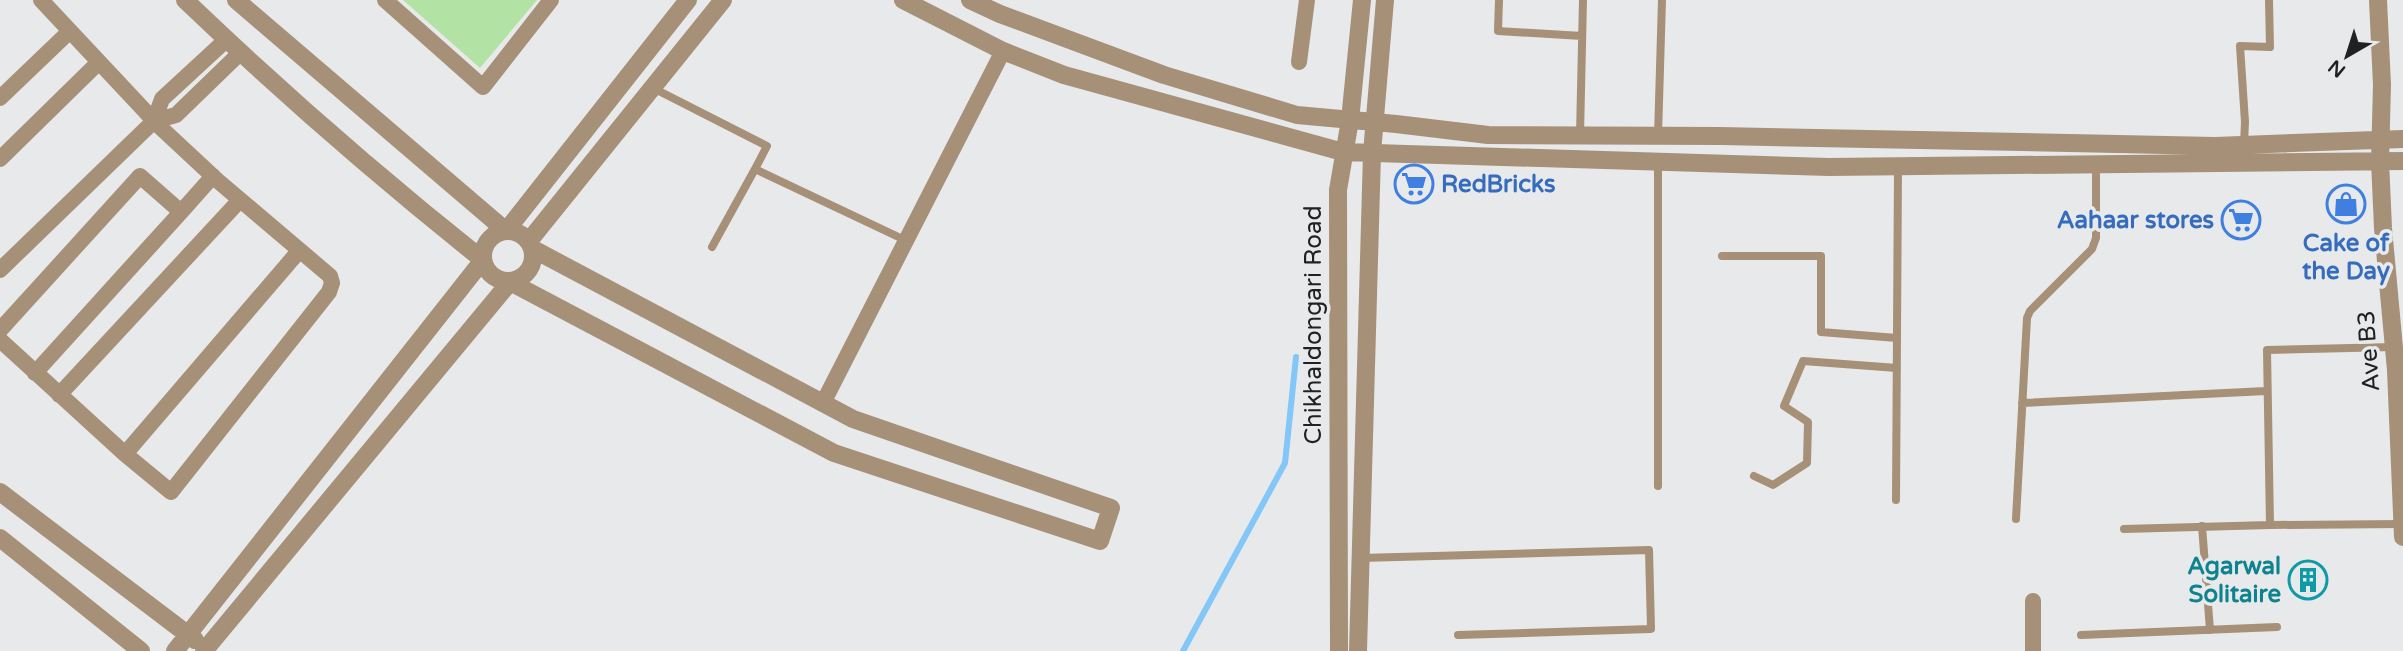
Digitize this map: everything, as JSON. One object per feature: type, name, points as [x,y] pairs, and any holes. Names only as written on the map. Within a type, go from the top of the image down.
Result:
[{"type":"street","points":[[0,340],[125,454],[171,492],[329,292],[332,283],[330,276],[240,200],[154,121],[41,0]]},
{"type":"street","points":[[175,651],[483,260],[486,244],[498,233],[506,231],[523,235],[531,245],[853,419],[1111,508],[1100,541],[834,453],[510,282],[496,278],[486,268],[483,260],[393,189],[240,53],[185,0]]},
{"type":"street","points":[[236,0],[506,231]]},
{"type":"street","points":[[385,0],[482,87],[551,0]]},
{"type":"street","points":[[506,231],[688,0]]},
{"type":"street","points":[[531,245],[723,0]]},
{"type":"street","points":[[903,0],[1003,51],[1064,75],[1343,152],[1829,167],[2403,161]]},
{"type":"street","points":[[970,0],[1000,14],[1164,75],[1297,115],[1488,135],[2244,145],[2403,139]]},
{"type":"street","points":[[1299,62],[1307,0]]},
{"type":"street","name":"Chikhaldongari Road","points":[[1339,651],[1338,190],[1350,120],[1362,0]]},
{"type":"street","points":[[1359,651],[1372,153],[1385,0]]},
{"type":"street","name":"Ave B3","points":[[2378,0],[2382,85],[2380,161],[2383,228],[2394,347],[2402,530]]},
{"type":"street","points":[[0,98],[70,31]]},
{"type":"street","points":[[0,270],[154,121],[162,99],[226,40]]},
{"type":"street","points":[[823,403],[1003,51]]},
{"type":"street","points":[[154,121],[176,114],[240,53]]},
{"type":"street","points":[[0,159],[99,62]]},
{"type":"street","points":[[0,330],[140,176],[181,212]]},
{"type":"street","points":[[35,373],[213,176]]},
{"type":"street","points":[[60,395],[240,200]]},
{"type":"street","points":[[0,492],[206,650],[510,282],[529,271],[534,257],[531,245]]},
{"type":"street","points":[[125,454],[299,251]]},
{"type":"street","points":[[0,538],[141,651]]},
{"type":"street","points":[[2033,651],[2034,601]]},
{"type":"lane","points":[[1499,0],[1498,31],[1582,36]]},
{"type":"lane","points":[[1580,135],[1583,0]]},
{"type":"lane","points":[[1658,136],[1662,0]]},
{"type":"lane","points":[[2244,145],[2240,46],[2270,47],[2269,0]]},
{"type":"lane","points":[[653,88],[767,146],[712,247]]},
{"type":"lane","points":[[1658,161],[1658,486]]},
{"type":"lane","points":[[2016,519],[2026,318],[2086,257],[2096,238],[2096,164]]},
{"type":"lane","points":[[1896,500],[1898,166]]},
{"type":"lane","points":[[755,169],[907,241]]},
{"type":"lane","points":[[1722,256],[1821,256],[1821,332],[1897,338]]},
{"type":"lane","points":[[2270,524],[2267,350],[2394,347]]},
{"type":"lane","points":[[1754,476],[1773,485],[1807,463],[1808,422],[1784,406],[1803,361],[1897,368]]},
{"type":"lane","points":[[2022,403],[2266,391]]},
{"type":"lane","points":[[2124,530],[2270,524],[2402,530]]},
{"type":"lane","points":[[2203,526],[2210,630]]},
{"type":"lane","points":[[1362,558],[1649,550],[1651,629],[1458,635]]},
{"type":"lane","points":[[2081,635],[2277,626]]},
{"type":"green space","points":[[403,0],[537,0],[480,68]]},
{"type":"waterway","points":[[1183,651],[1285,463],[1296,357]]},
{"type":"place","name":"RedBricks","points":[[1414,184]]},
{"type":"place","name":"Cake of the Day","points":[[2346,204]]},
{"type":"place","name":"Aahaar stores","points":[[2241,220]]},
{"type":"place","name":"Agarwal Solitaire","points":[[2308,580]]}]
